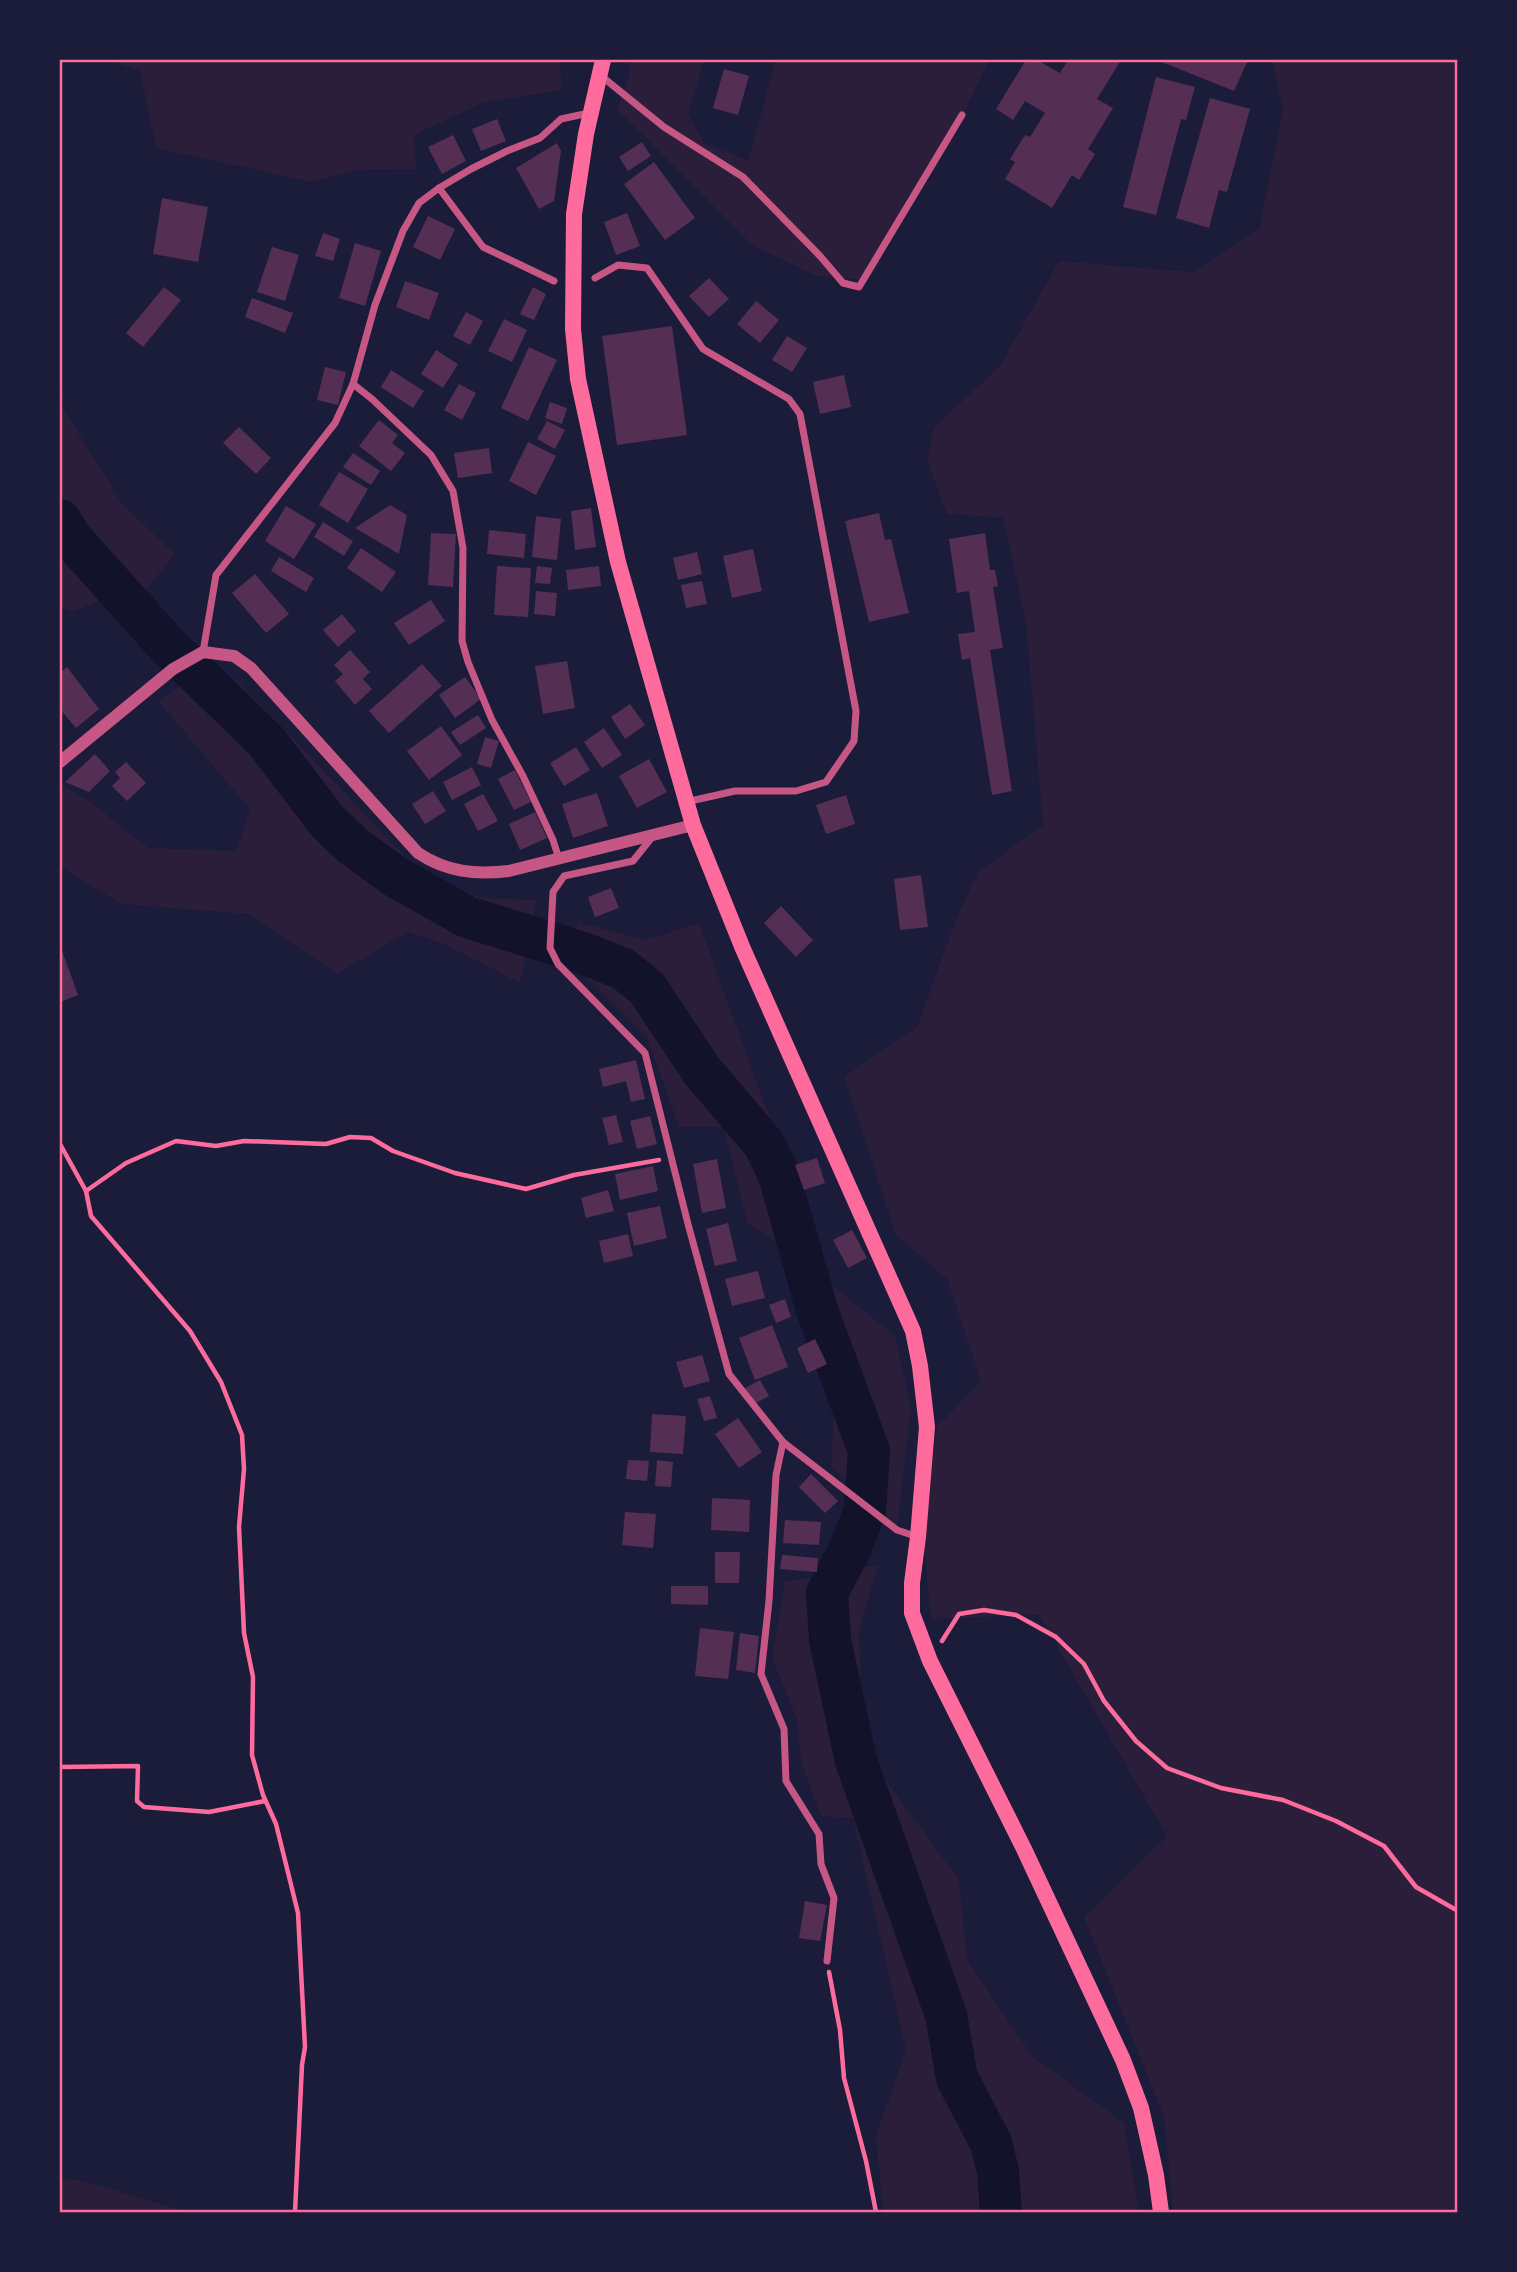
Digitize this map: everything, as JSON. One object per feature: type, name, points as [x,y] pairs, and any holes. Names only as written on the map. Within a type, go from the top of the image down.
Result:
[{"type":"main road","points":[[601,67],[582,155],[574,215],[573,329],[578,379],[631,612],[692,825],[743,949],[913,1331],[927,1427],[912,1583],[912,1613],[930,1661],[1024,1849],[1124,2060],[1149,2139],[1161,2213]]},
{"type":"street","points":[[601,67],[664,127],[743,177],[843,283],[859,287],[962,115]]},
{"type":"street","points":[[203,652],[216,575],[335,423],[353,384],[375,305],[403,231],[419,203],[439,188],[507,151],[540,138],[561,119],[592,113]]},
{"type":"street","points":[[439,188],[483,247],[554,281]]},
{"type":"street","points":[[595,278],[618,265],[646,268],[703,349],[789,399],[800,414],[856,711],[854,741],[826,782],[796,791],[735,791],[686,803]]},
{"type":"street","points":[[353,384],[431,455],[453,491],[463,548],[463,641],[468,662],[492,720],[523,776],[560,860]]},
{"type":"street","points":[[60,762],[173,669],[203,652],[234,656],[251,668],[418,853],[445,868],[483,874],[509,871],[692,825]]},
{"type":"street","points":[[653,835],[633,861],[564,876],[553,892],[550,948],[558,964],[645,1052],[729,1374],[782,1442],[897,1530],[918,1537]]},
{"type":"street","points":[[782,1442],[776,1475],[769,1601],[761,1674],[784,1729],[786,1781],[819,1834],[821,1864],[834,1899],[827,1961]]},
{"type":"path","points":[[86,1191],[126,1163],[176,1141],[216,1146],[244,1141],[326,1144],[350,1137],[372,1138],[394,1151],[455,1173],[526,1189],[574,1175],[671,1158]]},
{"type":"path","points":[[60,1144],[86,1191],[90,1216],[190,1331],[221,1382],[242,1435],[244,1469],[239,1527],[244,1633],[253,1677],[252,1755],[265,1801],[276,1824],[298,1913],[301,1947],[305,2047],[295,2213]]},
{"type":"path","points":[[930,1661],[959,1614],[984,1610],[1016,1615],[1056,1637],[1084,1664],[1104,1701],[1136,1741],[1167,1768],[1221,1788],[1283,1801],[1336,1821],[1384,1846],[1416,1886],[1458,1911]]},
{"type":"path","points":[[60,1768],[138,1766],[137,1801],[144,1807],[209,1812],[265,1801]]},
{"type":"path","points":[[827,1961],[840,2030],[844,2078],[866,2161],[876,2213]]},
{"type":"shaded area","points":[[110,60],[560,60],[562,90],[484,102],[414,135],[416,169],[356,170],[312,182],[156,148],[140,71]]},
{"type":"shaded area","points":[[630,60],[704,60],[688,114],[705,144],[748,160],[776,60],[989,60],[960,122],[906,199],[877,266],[867,280],[817,276],[753,246],[617,109],[629,75]]},
{"type":"shaded area","points":[[1272,60],[1457,60],[1457,2212],[1173,2212],[1164,2117],[1084,1917],[1167,1836],[1039,1615],[931,1619],[922,1525],[937,1427],[981,1381],[947,1279],[896,1235],[844,1077],[917,1027],[955,922],[978,872],[1043,825],[1026,623],[1003,518],[947,514],[927,461],[934,427],[1000,366],[1059,261],[1194,272],[1259,229],[1283,110]]},
{"type":"shaded area","points":[[60,334],[63,408],[123,505],[175,554],[142,595],[101,600],[74,612],[60,607]]},
{"type":"shaded area","points":[[206,669],[236,679],[426,878],[483,898],[537,900],[520,983],[444,944],[408,932],[337,974],[250,914],[121,904],[60,867],[60,784],[92,803],[148,848],[237,851],[250,809],[158,701]]},
{"type":"shaded area","points":[[577,922],[646,940],[699,923],[830,1284],[895,1335],[911,1408],[897,1529],[831,1466],[834,1412],[840,1383],[811,1311],[799,1293],[774,1240],[747,1223],[724,1127],[679,1127],[647,1038],[576,967]]},
{"type":"shaded area","points":[[878,1565],[859,1632],[863,1749],[959,1880],[967,1959],[1032,2056],[1124,2123],[1138,2208],[1136,2212],[883,2212],[876,2136],[906,2050],[853,1818],[821,1816],[802,1765],[797,1720],[772,1658],[785,1582]]},
{"type":"shaded area","points":[[60,2179],[79,2180],[188,2212],[60,2212]]},
{"type":"building","points":[[1026,60],[1037,60],[1060,73],[1068,60],[1121,60],[1097,99],[1113,108],[1088,149],[1095,154],[1079,180],[1072,175],[1052,208],[1005,179],[1015,162],[1010,159],[1025,135],[1030,137],[1045,113],[1025,101],[1013,120],[996,109]]},
{"type":"building","points":[[1157,60],[1248,60],[1234,91]]},
{"type":"building","points":[[724,69],[749,76],[738,115],[713,108]]},
{"type":"building","points":[[1156,77],[1195,87],[1186,120],[1181,119],[1156,215],[1123,207]]},
{"type":"building","points":[[1210,98],[1250,109],[1227,192],[1219,190],[1209,228],[1176,218]]},
{"type":"building","points":[[497,119],[506,141],[481,151],[472,129]]},
{"type":"building","points":[[453,135],[466,161],[442,174],[428,147]]},
{"type":"building","points":[[642,142],[651,156],[628,171],[619,157]]},
{"type":"building","points":[[557,143],[561,151],[554,201],[539,209],[516,168]]},
{"type":"building","points":[[654,162],[695,218],[665,240],[624,184]]},
{"type":"building","points":[[162,198],[208,207],[198,262],[153,254]]},
{"type":"building","points":[[627,213],[640,246],[616,255],[604,222]]},
{"type":"building","points":[[428,216],[455,229],[440,260],[413,247]]},
{"type":"building","points":[[323,233],[340,239],[333,261],[315,256]]},
{"type":"building","points":[[355,243],[381,251],[365,306],[339,298]]},
{"type":"building","points":[[272,247],[299,255],[285,301],[257,292]]},
{"type":"building","points":[[709,278],[729,299],[709,317],[689,296]]},
{"type":"building","points":[[405,281],[439,293],[429,320],[396,307]]},
{"type":"building","points":[[164,287],[181,300],[143,347],[126,333]]},
{"type":"building","points":[[533,287],[546,294],[534,320],[520,314]]},
{"type":"building","points":[[252,298],[293,313],[285,333],[245,317]]},
{"type":"building","points":[[756,301],[779,320],[760,343],[737,324]]},
{"type":"building","points":[[466,312],[483,321],[470,345],[453,336]]},
{"type":"building","points":[[504,319],[527,330],[512,362],[488,351]]},
{"type":"building","points":[[672,326],[687,435],[617,445],[602,336]]},
{"type":"building","points":[[787,336],[807,348],[792,372],[772,360]]},
{"type":"building","points":[[529,347],[557,360],[528,421],[501,408]]},
{"type":"building","points":[[436,350],[458,364],[443,388],[421,374]]},
{"type":"building","points":[[325,367],[346,372],[338,405],[317,400]]},
{"type":"building","points":[[391,370],[424,391],[413,408],[381,387]]},
{"type":"building","points":[[844,375],[851,407],[820,414],[813,382]]},
{"type":"building","points":[[459,384],[476,393],[462,420],[444,410]]},
{"type":"building","points":[[550,402],[567,408],[562,424],[545,418]]},
{"type":"building","points":[[379,420],[398,435],[392,443],[405,453],[391,471],[359,446]]},
{"type":"building","points":[[547,421],[565,430],[555,449],[537,439]]},
{"type":"building","points":[[239,427],[271,458],[256,474],[223,443]]},
{"type":"building","points":[[528,442],[556,456],[536,495],[509,481]]},
{"type":"building","points":[[489,448],[492,473],[458,478],[454,453]]},
{"type":"building","points":[[353,453],[380,471],[371,485],[343,467]]},
{"type":"building","points":[[339,472],[368,489],[348,523],[319,505]]},
{"type":"building","points":[[390,505],[407,515],[399,554],[355,528]]},
{"type":"building","points":[[286,506],[316,524],[294,559],[265,541]]},
{"type":"building","points":[[591,508],[596,547],[575,550],[571,511]]},
{"type":"building","points":[[879,513],[885,540],[891,539],[909,613],[869,622],[845,521]]},
{"type":"building","points":[[536,516],[561,519],[557,560],[532,557]]},
{"type":"building","points":[[323,522],[353,541],[344,556],[314,537]]},
{"type":"building","points":[[489,530],[526,534],[524,558],[487,554]]},
{"type":"building","points":[[431,533],[456,534],[453,587],[428,585]]},
{"type":"building","points":[[985,533],[990,570],[995,570],[998,586],[993,587],[1003,648],[990,650],[1012,791],[992,795],[970,658],[962,660],[958,634],[975,632],[969,591],[957,593],[949,539]]},
{"type":"building","points":[[361,548],[396,572],[382,592],[347,568]]},
{"type":"building","points":[[753,549],[762,591],[732,598],[723,556]]},
{"type":"building","points":[[697,552],[702,574],[678,580],[673,558]]},
{"type":"building","points":[[279,557],[314,578],[306,592],[271,571]]},
{"type":"building","points":[[497,566],[531,568],[528,617],[494,615]]},
{"type":"building","points":[[537,566],[552,568],[550,584],[535,583]]},
{"type":"building","points":[[599,566],[601,586],[568,590],[566,570]]},
{"type":"building","points":[[255,574],[289,614],[266,633],[232,593]]},
{"type":"building","points":[[702,581],[707,604],[686,608],[681,585]]},
{"type":"building","points":[[536,591],[557,593],[555,616],[534,614]]},
{"type":"building","points":[[431,600],[445,621],[409,645],[394,623]]},
{"type":"building","points":[[342,614],[356,631],[338,647],[323,630]]},
{"type":"building","points":[[350,650],[370,672],[363,679],[372,689],[355,705],[335,681],[343,674],[334,665]]},
{"type":"building","points":[[567,661],[575,708],[543,714],[535,666]]},
{"type":"building","points":[[422,664],[442,686],[389,733],[369,711]]},
{"type":"building","points":[[67,667],[99,709],[76,728],[60,709],[60,673]]},
{"type":"building","points":[[465,677],[481,699],[455,718],[439,695]]},
{"type":"building","points":[[630,704],[645,725],[625,739],[611,717]]},
{"type":"building","points":[[478,715],[486,728],[460,745],[451,732]]},
{"type":"building","points":[[441,726],[462,755],[429,780],[407,751]]},
{"type":"building","points":[[604,728],[622,755],[602,768],[584,742]]},
{"type":"building","points":[[485,737],[499,741],[491,768],[477,764]]},
{"type":"building","points":[[576,747],[590,770],[564,786],[550,763]]},
{"type":"building","points":[[95,754],[110,771],[89,792],[65,782]]},
{"type":"building","points":[[649,759],[667,792],[637,808],[619,776]]},
{"type":"building","points":[[126,762],[146,783],[127,801],[112,786],[120,778],[115,772]]},
{"type":"building","points":[[472,767],[481,785],[452,800],[443,782]]},
{"type":"building","points":[[515,770],[531,802],[514,810],[498,779]]},
{"type":"building","points":[[433,791],[446,811],[425,824],[412,804]]},
{"type":"building","points":[[597,793],[608,826],[573,838],[562,804]]},
{"type":"building","points":[[483,794],[498,821],[478,831],[464,804]]},
{"type":"building","points":[[846,795],[855,824],[826,834],[816,805]]},
{"type":"building","points":[[535,812],[547,838],[520,850],[509,824]]},
{"type":"building","points":[[921,875],[928,927],[900,930],[894,879]]},
{"type":"building","points":[[611,888],[619,908],[595,917],[588,897]]},
{"type":"building","points":[[781,906],[813,940],[796,957],[764,923]]},
{"type":"building","points":[[60,945],[78,995],[60,1002]]},
{"type":"building","points":[[636,1060],[645,1099],[631,1102],[626,1081],[603,1087],[599,1069]]},
{"type":"building","points":[[616,1115],[623,1142],[609,1145],[602,1118]]},
{"type":"building","points":[[650,1116],[657,1144],[637,1149],[630,1121]]},
{"type":"building","points":[[817,1158],[825,1183],[804,1190],[795,1165]]},
{"type":"building","points":[[717,1159],[726,1208],[702,1213],[693,1164]]},
{"type":"building","points":[[653,1166],[658,1191],[620,1200],[615,1174]]},
{"type":"building","points":[[608,1190],[614,1211],[586,1218],[581,1198]]},
{"type":"building","points":[[660,1206],[667,1238],[634,1246],[627,1213]]},
{"type":"building","points":[[728,1223],[737,1261],[715,1266],[706,1229]]},
{"type":"building","points":[[852,1230],[867,1258],[848,1268],[833,1240]]},
{"type":"building","points":[[628,1234],[633,1256],[604,1263],[599,1241]]},
{"type":"building","points":[[758,1271],[765,1298],[732,1306],[725,1279]]},
{"type":"building","points":[[785,1299],[791,1317],[776,1323],[769,1305]]},
{"type":"building","points":[[772,1325],[788,1367],[755,1380],[739,1338]]},
{"type":"building","points":[[815,1339],[827,1364],[808,1373],[797,1348]]},
{"type":"building","points":[[702,1355],[710,1381],[684,1388],[676,1362]]},
{"type":"building","points":[[760,1380],[769,1396],[753,1405],[745,1388]]},
{"type":"building","points":[[710,1396],[717,1418],[704,1421],[697,1399]]},
{"type":"building","points":[[652,1414],[686,1416],[683,1454],[650,1452]]},
{"type":"building","points":[[738,1418],[762,1452],[739,1468],[715,1434]]},
{"type":"building","points":[[628,1460],[649,1461],[647,1481],[626,1479]]},
{"type":"building","points":[[657,1460],[673,1462],[671,1487],[655,1486]]},
{"type":"building","points":[[811,1474],[838,1501],[825,1513],[799,1487]]},
{"type":"building","points":[[712,1498],[750,1500],[749,1532],[711,1530]]},
{"type":"building","points":[[625,1512],[656,1514],[653,1548],[622,1545]]},
{"type":"building","points":[[785,1520],[821,1522],[819,1545],[783,1543]]},
{"type":"building","points":[[715,1552],[740,1552],[739,1583],[715,1583]]},
{"type":"building","points":[[782,1555],[818,1558],[817,1572],[780,1569]]},
{"type":"building","points":[[671,1586],[708,1586],[708,1605],[671,1604]]},
{"type":"building","points":[[700,1628],[734,1632],[728,1679],[695,1676]]},
{"type":"building","points":[[740,1633],[759,1636],[755,1673],[736,1670]]},
{"type":"building","points":[[805,1901],[827,1905],[820,1941],[799,1938]]},
{"type":"waterway","points":[[60,520],[71,538],[167,645],[266,741],[327,821],[353,846],[396,877],[467,917],[583,953],[623,969],[647,988],[702,1071],[764,1144],[779,1175],[817,1310],[869,1451],[865,1511],[850,1549],[827,1593],[830,1640],[856,1761],[946,2015],[957,2078],[991,2143],[998,2171],[1001,2212]]}]
